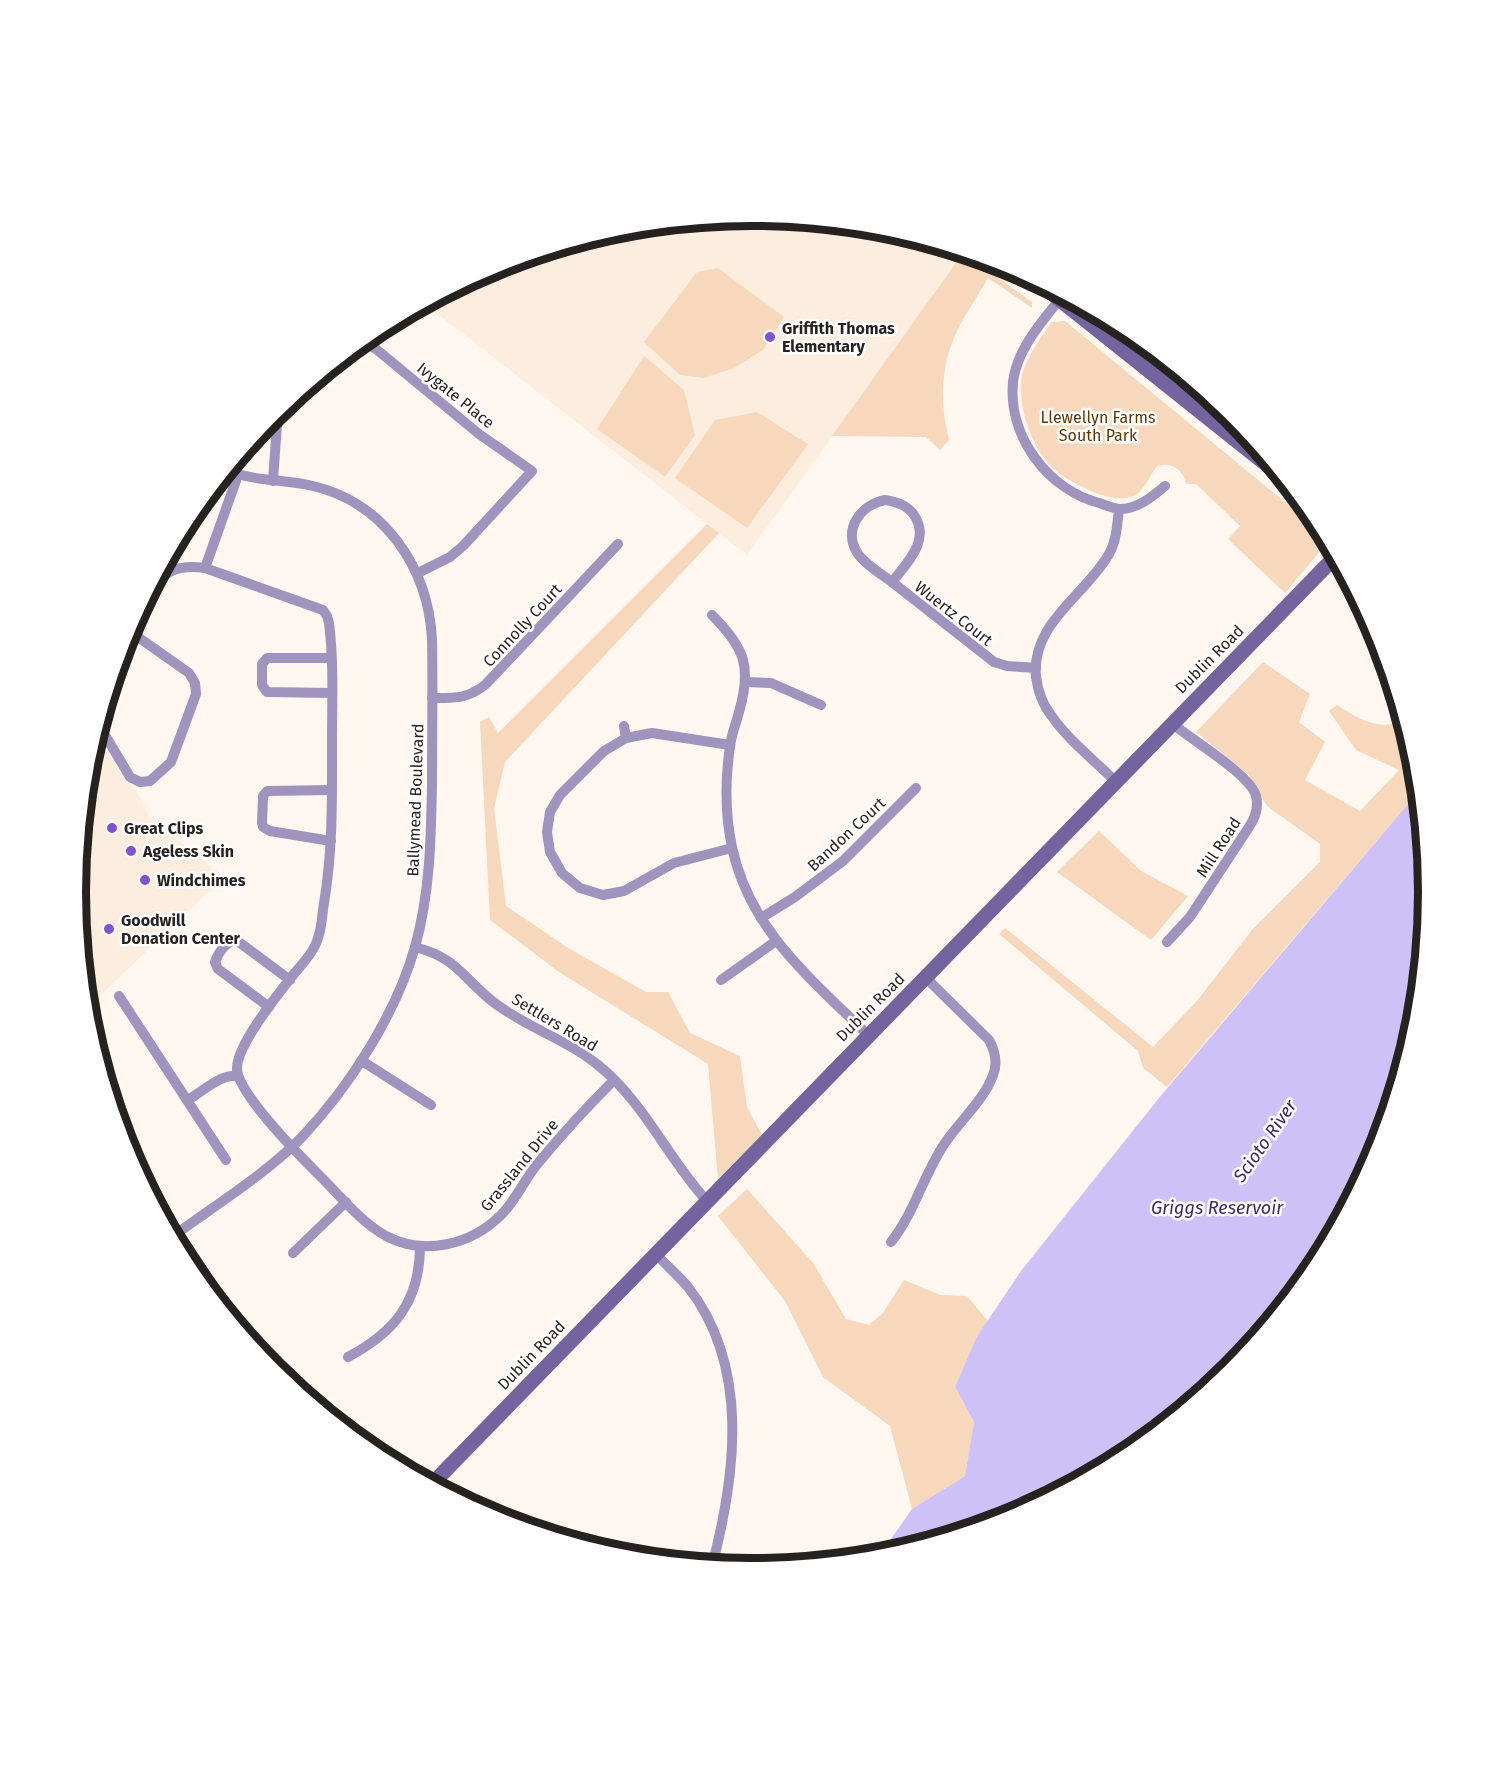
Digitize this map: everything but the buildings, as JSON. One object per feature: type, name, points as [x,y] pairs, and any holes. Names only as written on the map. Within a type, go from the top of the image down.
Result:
[{"type":"main road","points":[[1082,314],[1254,454]]},
{"type":"main road","name":"Dublin Road","points":[[436,1479],[1330,562]]},
{"type":"street","points":[[1059,301],[1031,338],[1013,380],[1015,414],[1029,449],[1048,474],[1060,485],[1082,498],[1119,509],[1147,501],[1165,486]]},
{"type":"street","name":"Ivygate Place","points":[[371,346],[479,434],[532,471],[457,551],[436,565],[418,573]]},
{"type":"street","points":[[273,480],[277,425]]},
{"type":"street","name":"Ballymead Boulevard","points":[[179,1232],[291,1147],[322,1114],[362,1061],[402,982],[415,947],[430,862],[431,617],[418,573],[403,548],[389,531],[361,507],[349,500],[317,486],[235,473]]},
{"type":"street","points":[[205,568],[230,478]]},
{"type":"street","name":"Wuertz Court","points":[[892,582],[913,556],[920,542],[921,533],[916,518],[910,510],[903,504],[885,500],[876,502],[861,512],[853,528],[852,537],[859,554],[892,582],[994,662],[1007,666],[1035,668]]},
{"type":"street","points":[[1115,781],[1060,729],[1042,701],[1035,668],[1037,652],[1050,626],[1095,576],[1110,553],[1115,543],[1119,509]]},
{"type":"street","name":"Connolly Court","points":[[432,698],[461,697],[475,693],[486,684],[618,544]]},
{"type":"street","points":[[167,573],[188,566],[205,568],[322,610],[327,616],[332,693],[331,841],[330,868],[318,940],[250,1034],[238,1060],[239,1078]]},
{"type":"street","points":[[712,615],[737,644],[745,668],[746,682],[730,746],[726,783],[732,848],[748,893],[776,941],[796,965],[868,1035]]},
{"type":"street","points":[[105,734],[130,777],[140,782],[150,781],[171,762],[196,694],[195,683],[189,674],[136,636]]},
{"type":"street","points":[[331,658],[267,658],[262,664],[262,685],[267,692],[332,693]]},
{"type":"street","points":[[746,682],[771,683],[786,687],[821,705]]},
{"type":"street","name":"Mill Road","points":[[1167,942],[1190,917],[1254,819],[1257,805],[1254,790],[1244,777],[1172,723]]},
{"type":"street","points":[[624,726],[626,738]]},
{"type":"street","points":[[730,746],[652,733],[626,738],[604,751],[560,795],[550,812],[547,842],[552,859],[562,873],[575,885],[603,896],[615,894],[674,863],[732,848]]},
{"type":"street","name":"Bandon Court","points":[[761,918],[795,897],[843,861],[916,788]]},
{"type":"street","points":[[331,841],[266,830],[262,823],[263,796],[267,791],[332,790]]},
{"type":"street","points":[[269,1007],[215,966],[215,962],[228,942],[236,940],[290,980]]},
{"type":"street","points":[[721,980],[776,941]]},
{"type":"street","name":"Settlers Road","points":[[415,947],[446,958],[515,1018],[580,1052],[614,1080],[640,1109],[678,1167],[706,1200]]},
{"type":"street","points":[[891,1242],[904,1226],[929,1168],[943,1145],[982,1095],[993,1075],[995,1065],[995,1052],[988,1040],[925,977]]},
{"type":"street","points":[[119,996],[226,1160]]},
{"type":"street","points":[[362,1061],[431,1105]]},
{"type":"street","points":[[188,1100],[228,1075],[236,1075],[239,1078]]},
{"type":"street","name":"Grassland Drive","points":[[239,1078],[259,1108],[291,1147],[371,1226],[384,1235],[408,1245],[420,1246],[450,1244],[464,1240],[502,1214],[554,1143],[614,1080]]},
{"type":"street","points":[[293,1253],[346,1202]]},
{"type":"street","points":[[348,1357],[371,1345],[405,1309],[415,1291],[419,1273],[420,1246]]},
{"type":"street","points":[[656,1254],[688,1287],[700,1307],[719,1347],[728,1377],[733,1418],[730,1473],[714,1558]]},
{"type":"shaded area","name":"Griffith Thomas Elementary","points":[[708,227],[796,227],[839,232],[882,239],[960,259],[747,555],[431,309],[497,277],[538,261],[622,239]]},
{"type":"shaded area","points":[[102,744],[125,781],[137,792],[150,817],[224,877],[94,1001],[87,936],[87,849],[91,806]]},
{"type":"green space","points":[[959,259],[984,268],[1032,302],[1032,308],[988,278],[959,327],[948,355],[943,391],[944,416],[949,440],[940,450],[926,437],[832,436]]},
{"type":"green space","points":[[718,268],[784,317],[763,350],[734,368],[704,378],[680,375],[644,342],[697,272]]},
{"type":"green space","name":"Llewellyn Farms South Park","points":[[1065,321],[1302,516],[1321,546],[1321,550],[1285,593],[1228,539],[1240,526],[1196,484],[1186,484],[1182,474],[1176,468],[1167,465],[1157,466],[1136,495],[1116,498],[1095,493],[1068,479],[1047,462],[1034,441],[1025,418],[1021,382],[1028,359],[1052,322]]},
{"type":"green space","points":[[644,356],[684,390],[695,435],[665,477],[597,429]]},
{"type":"green space","points":[[757,412],[808,444],[747,528],[675,478],[715,420]]},
{"type":"green space","points":[[707,524],[719,533],[505,762],[494,808],[506,906],[568,948],[646,992],[668,992],[690,1033],[740,1056],[747,1107],[762,1135],[718,1179],[708,1064],[559,972],[490,920],[480,722],[489,717],[498,733]]},
{"type":"green space","points":[[1263,662],[1310,694],[1299,722],[1325,742],[1305,780],[1360,811],[1399,770],[1356,750],[1329,711],[1337,705],[1369,722],[1385,725],[1397,723],[1412,799],[1167,1087],[1143,1068],[1138,1051],[999,934],[1005,928],[1153,1047],[1197,1001],[1252,930],[1320,862],[1320,844],[1267,806],[1248,774],[1196,732]]},
{"type":"green space","points":[[1099,831],[1141,871],[1188,896],[1151,940],[1057,872]]},
{"type":"green space","points":[[747,1189],[813,1263],[846,1319],[869,1325],[883,1313],[904,1280],[940,1295],[967,1296],[988,1321],[976,1338],[955,1387],[974,1422],[965,1476],[912,1509],[890,1426],[823,1377],[785,1301],[718,1216]]},
{"type":"water","name":"Griggs Reservoir","points":[[1412,799],[1417,849],[1417,936],[1406,1023],[1396,1065],[1368,1148],[1329,1226],[1306,1263],[1281,1298],[1223,1364],[1191,1394],[1122,1447],[1085,1470],[1007,1508],[966,1524],[887,1545],[912,1509],[965,1476],[974,1422],[955,1387],[976,1338],[1021,1271],[1159,1098]]},
{"type":"place","name":"Griffith Thomas Elementary","points":[[770,337]]},
{"type":"place","name":"Great Clips","points":[[112,828]]},
{"type":"place","name":"Ageless Skin","points":[[131,851]]},
{"type":"place","name":"Windchimes","points":[[145,880]]},
{"type":"place","name":"Goodwill Donation Center","points":[[109,929]]},
{"type":"water label","name":"Scioto River","points":[[1265,1141]]}]
